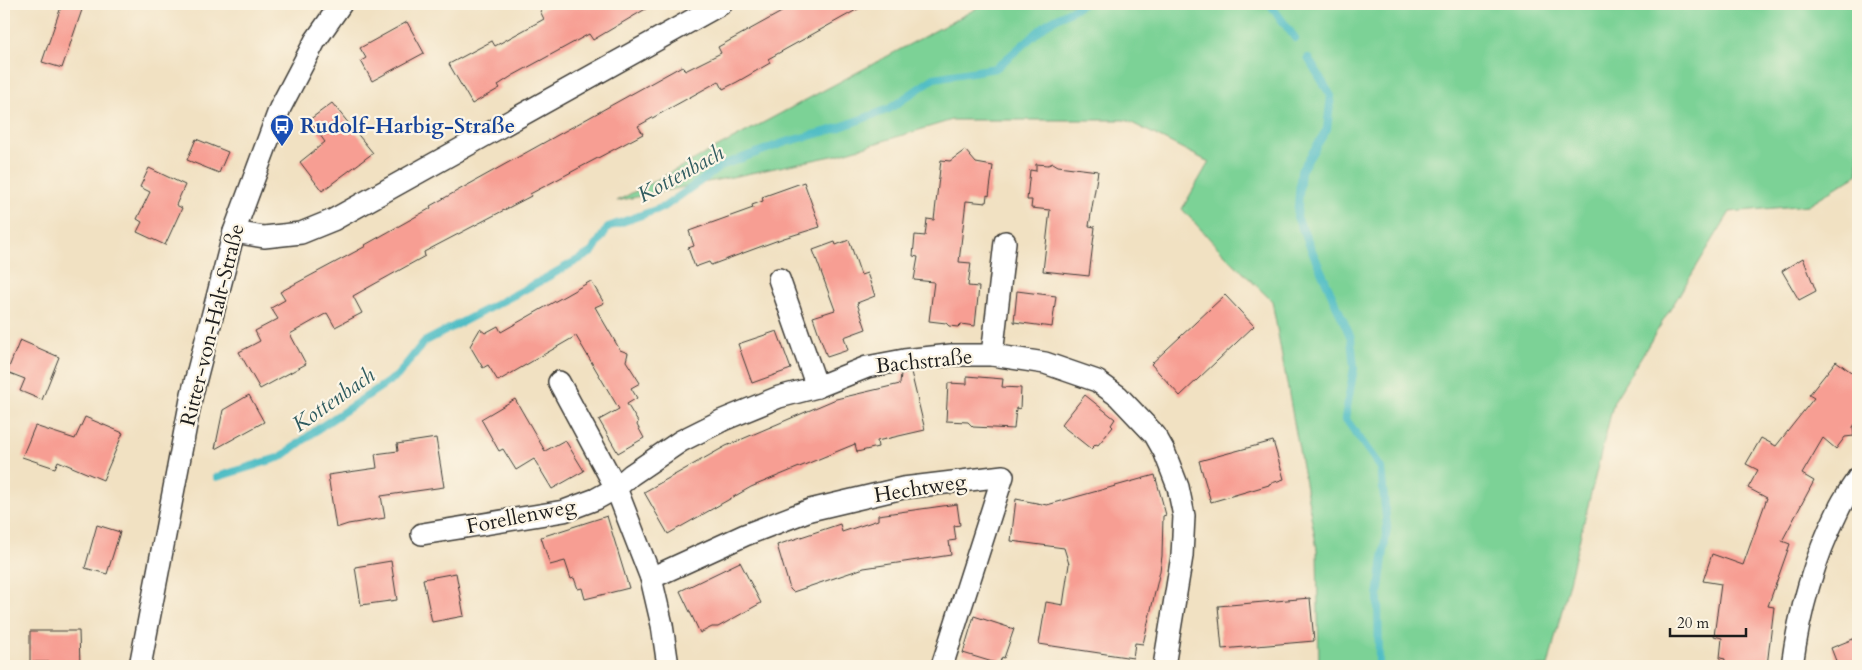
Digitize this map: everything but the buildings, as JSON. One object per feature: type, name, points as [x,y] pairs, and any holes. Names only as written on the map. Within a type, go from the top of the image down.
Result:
[{"type":"street","name":"Ritter-von-Halt-Straße","points":[[140,666],[192,394],[234,232],[280,108],[315,41],[341,4]]},
{"type":"street","points":[[234,232],[264,237],[301,233],[333,220],[721,4]]},
{"type":"street","points":[[992,355],[1005,242]]},
{"type":"street","points":[[779,279],[817,387]]},
{"type":"street","name":"Bachstraße","points":[[616,488],[631,475],[681,440],[779,397],[817,387],[867,367],[904,360],[951,355],[992,355],[1045,363],[1097,381],[1118,396],[1141,419],[1164,451],[1178,487],[1184,516],[1182,556],[1164,666]]},
{"type":"street","points":[[559,382],[616,488],[652,578],[668,666]]},
{"type":"street","name":"Hechtweg","points":[[652,578],[745,535],[810,510],[903,488],[1003,476],[942,666]]},
{"type":"street","points":[[1792,666],[1797,631],[1809,586],[1838,510],[1858,478]]},
{"type":"street","name":"Forellenweg","points":[[422,534],[564,511],[596,499],[616,488]]},
{"type":"green space","points":[[985,4],[1858,4],[1858,174],[1808,205],[1730,212],[1614,401],[1548,666],[1319,666],[1317,549],[1272,301],[1220,250],[1182,209],[1209,162],[1126,120],[952,120],[837,155],[617,201]]},
{"type":"waterway","name":"Kottenbach","points":[[217,477],[281,457],[322,426],[397,376],[424,342],[592,252],[608,227],[664,207],[723,165],[786,142],[835,129],[889,109],[934,78],[996,68],[1048,23],[1083,4]]},
{"type":"waterway","points":[[1270,4],[1295,38]]},
{"type":"waterway","points":[[1308,58],[1331,96],[1327,129],[1301,171],[1297,217],[1351,338],[1354,368],[1345,418],[1381,468],[1387,527],[1378,597],[1379,666]]},
{"type":"place","name":"Rudolf-Harbig-Straße","points":[[282,147]]}]
